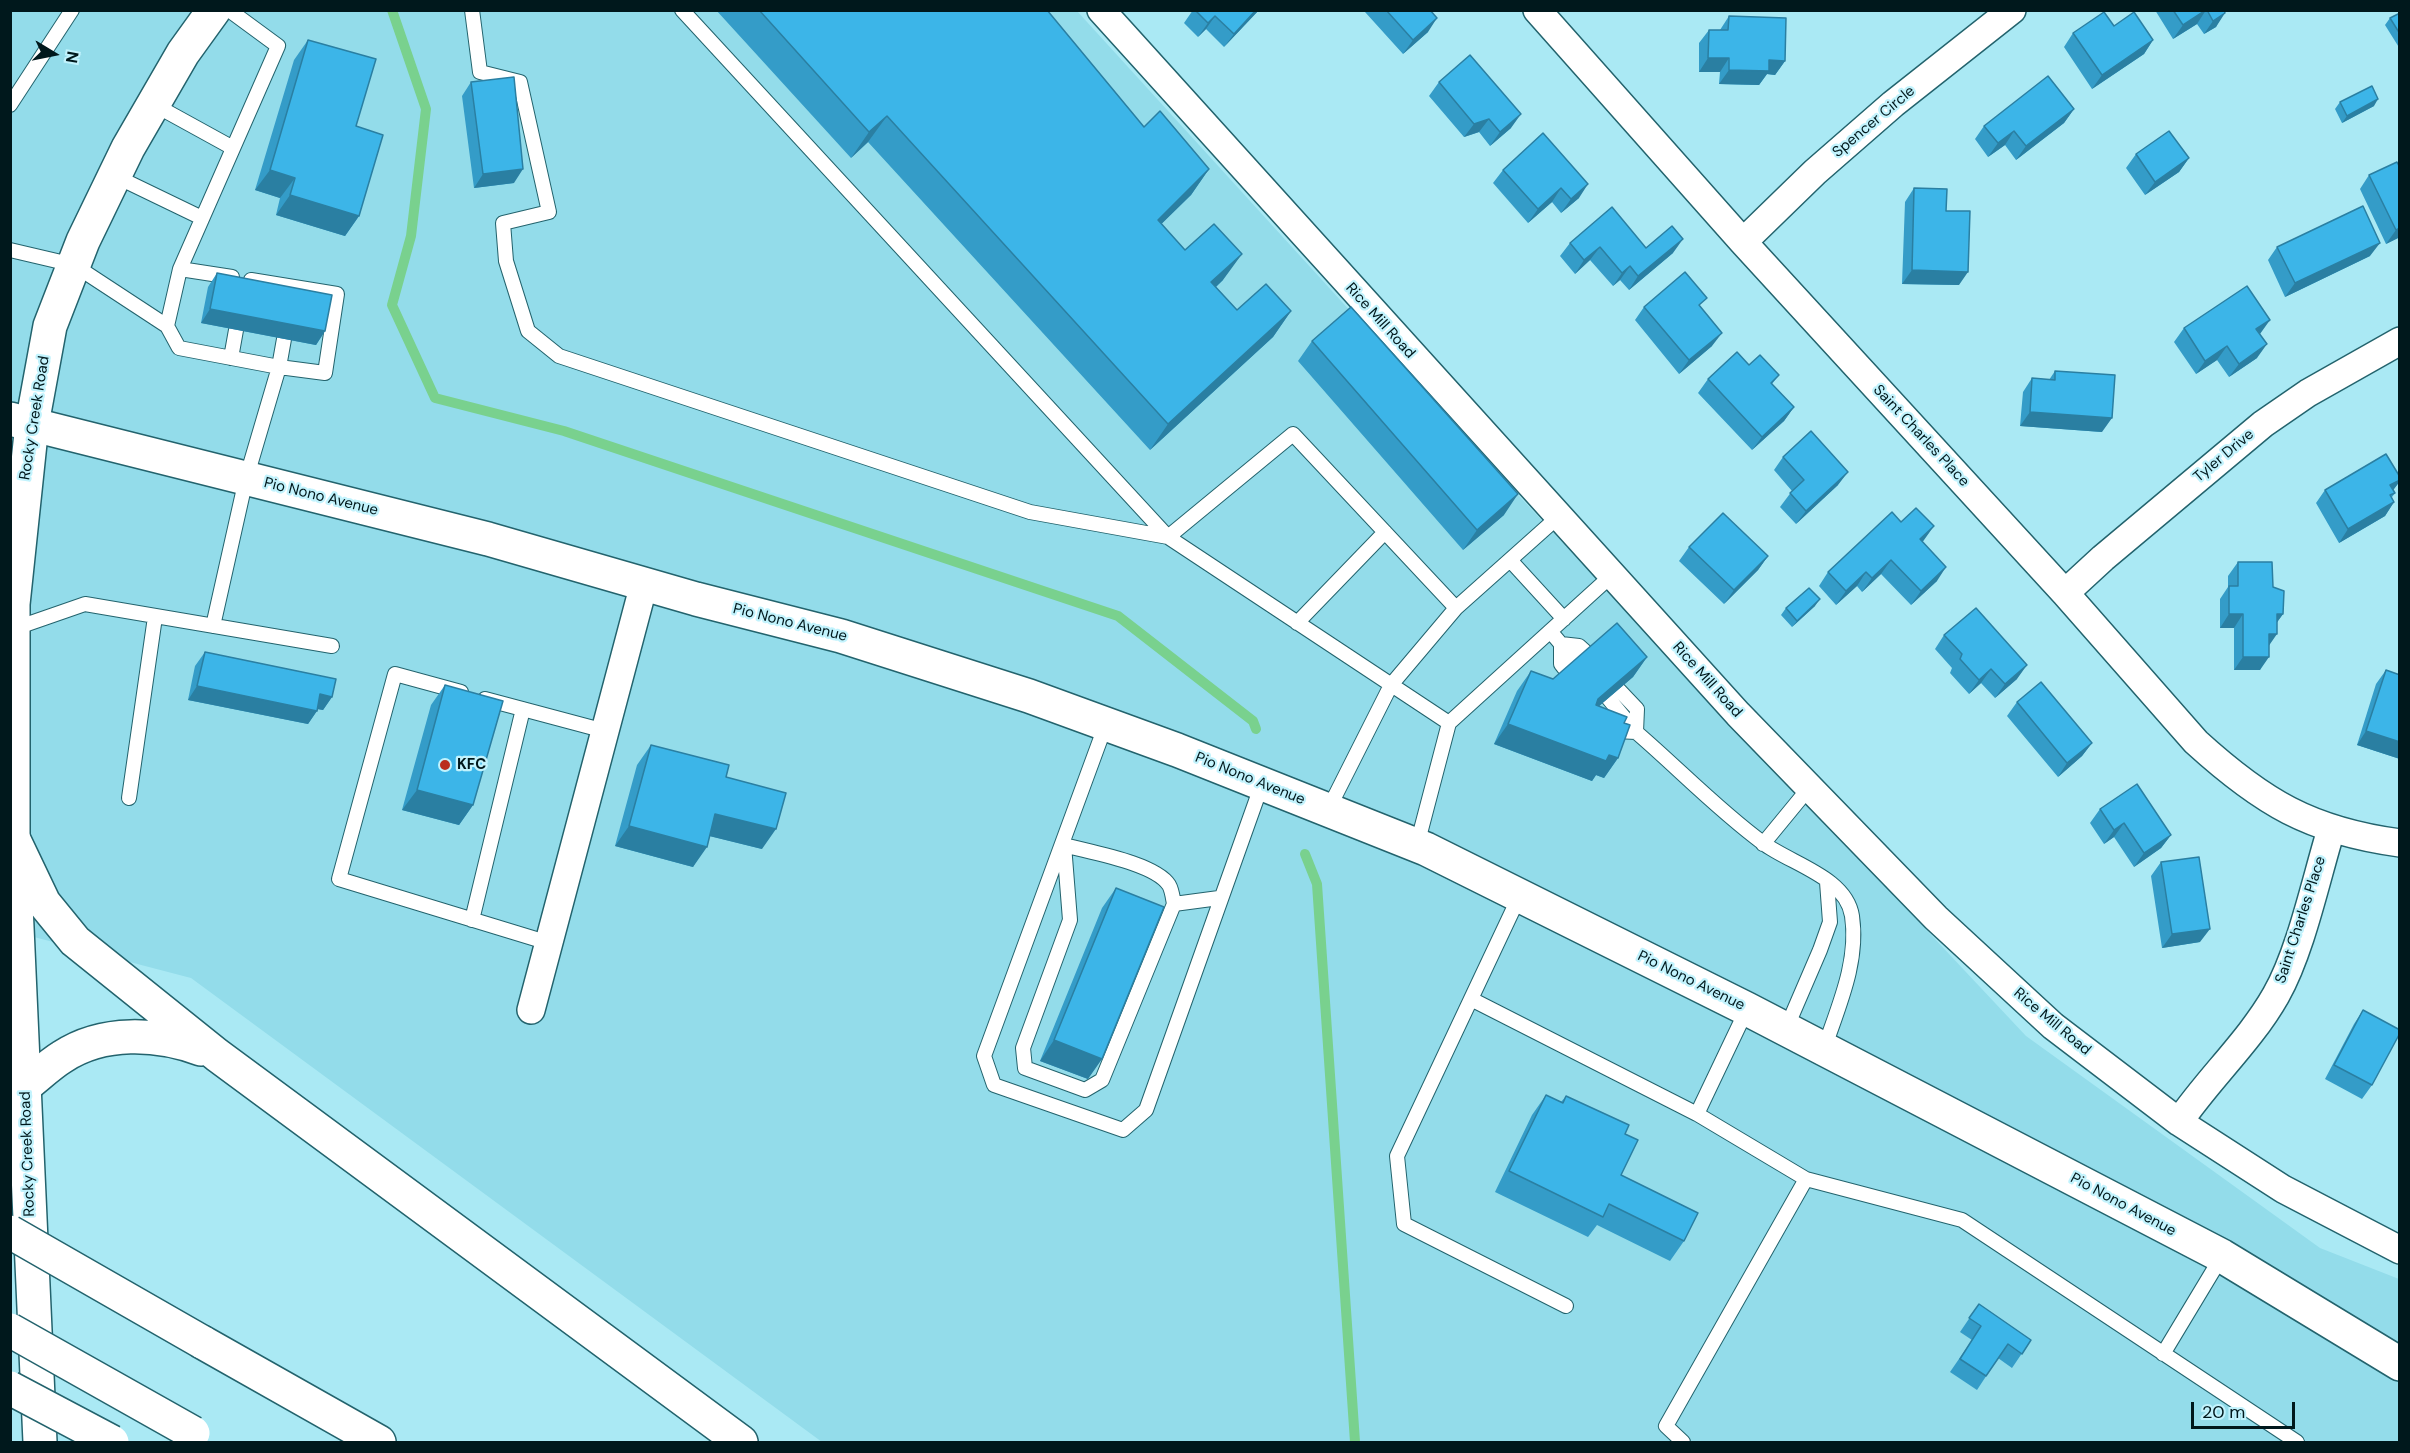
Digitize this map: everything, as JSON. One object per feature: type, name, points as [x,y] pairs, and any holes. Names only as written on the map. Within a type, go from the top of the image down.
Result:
[{"type":"main road","name":"Rocky Creek Road","points":[[40,1443],[13,838],[13,573],[21,421],[50,326],[74,265],[114,176],[183,53],[214,10]]},
{"type":"main road","name":"Pio Nono Avenue","points":[[21,421],[488,539],[644,584],[841,636],[1107,724],[1417,845],[1747,1009],[2222,1256],[2400,1364]]},
{"type":"main road","points":[[13,838],[44,903],[75,941],[217,1055],[741,1443]]},
{"type":"main road","points":[[25,1086],[63,1056],[100,1041],[139,1036],[172,1039],[217,1055]]},
{"type":"main road","points":[[10,1232],[379,1443]]},
{"type":"main road","points":[[10,1330],[202,1438]]},
{"type":"main road","points":[[10,1388],[112,1443]]},
{"type":"street","name":"Rice Mill Road","points":[[1101,10],[1558,517],[1809,788],[1936,918],[2053,1026],[2179,1122],[2283,1189],[2400,1250]]},
{"type":"street","name":"Saint Charles Place","points":[[1537,10],[1743,242],[2065,593],[2196,742],[2219,763],[2288,812],[2331,830],[2400,843]]},
{"type":"street","name":"Spencer Circle","points":[[1743,242],[1815,172],[1893,104],[2012,10]]},
{"type":"street","name":"Tyler Drive","points":[[2065,593],[2103,558],[2263,424],[2308,393],[2400,341]]},
{"type":"street","points":[[531,1010],[644,584]]},
{"type":"street","name":"Saint Charles Place","points":[[2179,1122],[2202,1088],[2257,1024],[2286,977],[2331,830]]},
{"type":"lane","points":[[10,105],[72,10]]},
{"type":"lane","points":[[167,326],[180,269],[278,45],[229,10]]},
{"type":"lane","points":[[472,10],[480,72],[520,82],[529,117],[549,212],[504,223],[506,261],[528,331],[559,356],[1030,512],[1168,537],[1293,434],[1456,608]]},
{"type":"lane","points":[[682,10],[1168,537],[1449,723]]},
{"type":"lane","points":[[153,104],[233,148]]},
{"type":"lane","points":[[114,176],[202,218]]},
{"type":"lane","points":[[10,250],[74,265],[167,326],[179,348],[279,367],[326,373],[337,294],[180,269]]},
{"type":"lane","points":[[243,294],[247,280]]},
{"type":"lane","points":[[290,303],[292,287]]},
{"type":"lane","points":[[231,358],[236,330]]},
{"type":"lane","points":[[213,626],[246,478],[279,367],[284,339]]},
{"type":"lane","points":[[1328,810],[1391,685],[1456,608],[1558,517]]},
{"type":"lane","points":[[1297,623],[1385,532]]},
{"type":"lane","points":[[1510,560],[1564,619]]},
{"type":"lane","points":[[1417,845],[1449,723],[1612,575]]},
{"type":"lane","points":[[13,628],[85,604],[332,646]]},
{"type":"lane","points":[[129,798],[155,617]]},
{"type":"lane","points":[[1550,631],[1579,664]]},
{"type":"lane","points":[[549,943],[339,879],[395,674],[605,732]]},
{"type":"lane","points":[[1613,694],[1637,709],[1636,732]]},
{"type":"lane","points":[[472,920],[523,709]]},
{"type":"lane","points":[[1604,716],[1617,730],[1636,732],[1763,844],[1827,882],[1845,898],[1852,915],[1851,966],[1824,1049]]},
{"type":"lane","points":[[1107,724],[984,1056],[994,1085],[1123,1130],[1146,1110],[1262,784]]},
{"type":"lane","points":[[1763,844],[1809,788]]},
{"type":"lane","points":[[1064,845],[1139,866],[1155,874],[1169,885],[1174,904],[1102,1080],[1085,1090],[1025,1068],[1023,1048],[1070,920],[1064,845]]},
{"type":"lane","points":[[1786,1029],[1830,922],[1831,905],[1827,882]]},
{"type":"lane","points":[[1519,897],[1397,1156],[1404,1224],[1566,1306]]},
{"type":"lane","points":[[1174,904],[1220,898]]},
{"type":"lane","points":[[1471,999],[1697,1114],[1806,1179],[1962,1220],[2297,1443]]},
{"type":"lane","points":[[1697,1114],[1747,1009]]},
{"type":"lane","points":[[1683,1443],[1666,1426],[1806,1179]]},
{"type":"lane","points":[[2163,1354],[2222,1256]]},
{"type":"shaded area","points":[[10,11],[1077,11],[1505,481],[2026,1036],[2320,1248],[2399,1279],[2399,1442],[822,1442],[191,978],[11,931]]},
{"type":"building","points":[[759,10],[1047,10],[1144,127],[1160,111],[1209,169],[1158,220],[1185,250],[1214,224],[1242,254],[1211,282],[1237,310],[1266,284],[1291,311],[1168,424],[887,116],[869,132]]},
{"type":"building","points":[[1195,10],[1256,10],[1234,34],[1215,16],[1208,23]]},
{"type":"building","points":[[1386,10],[1430,10],[1437,18],[1413,40]]},
{"type":"building","points":[[2173,10],[2206,10],[2183,25]]},
{"type":"building","points":[[2207,10],[2224,10],[2225,13],[2213,21]]},
{"type":"building","points":[[2104,12],[2114,26],[2134,12],[2153,40],[2102,75],[2073,33]]},
{"type":"building","points":[[2400,13],[2400,34],[2390,18]]},
{"type":"building","points":[[1729,16],[1786,18],[1785,61],[1769,60],[1769,71],[1729,70],[1729,58],[1708,58],[1709,30],[1728,30]]},
{"type":"building","points":[[308,40],[376,59],[356,126],[383,135],[359,216],[290,195],[295,178],[270,170]]},
{"type":"building","points":[[1470,55],[1521,114],[1500,132],[1489,119],[1474,124],[1439,82]]},
{"type":"building","points":[[2048,76],[2074,109],[2026,146],[2014,131],[1998,143],[1984,126]]},
{"type":"building","points":[[514,77],[523,169],[483,174],[471,82]]},
{"type":"building","points":[[2372,86],[2378,99],[2347,116],[2340,102]]},
{"type":"building","points":[[2169,131],[2189,158],[2155,182],[2136,154]]},
{"type":"building","points":[[1543,133],[1588,184],[1571,199],[1561,188],[1538,209],[1503,170]]},
{"type":"building","points":[[2397,162],[2400,168],[2400,228],[2396,230],[2369,175]]},
{"type":"building","points":[[1914,188],[1947,189],[1946,211],[1970,211],[1968,272],[1912,270]]},
{"type":"building","points":[[2363,206],[2380,243],[2295,283],[2277,247]]},
{"type":"building","points":[[1612,207],[1646,248],[1672,226],[1683,239],[1638,276],[1630,266],[1622,273],[1600,247],[1584,260],[1570,243]]},
{"type":"building","points":[[1685,272],[1707,298],[1699,305],[1722,333],[1689,360],[1644,307]]},
{"type":"building","points":[[217,273],[332,295],[325,331],[210,309]]},
{"type":"building","points":[[2247,286],[2270,320],[2256,329],[2267,344],[2239,364],[2227,346],[2205,361],[2184,328]]},
{"type":"building","points":[[1351,307],[1518,494],[1477,530],[1312,341]]},
{"type":"building","points":[[1737,352],[1749,365],[1760,355],[1779,375],[1771,383],[1794,407],[1762,437],[1708,379]]},
{"type":"building","points":[[2055,371],[2115,375],[2112,418],[2030,412],[2032,378],[2055,380]]},
{"type":"building","points":[[1811,431],[1848,472],[1806,511],[1790,493],[1804,480],[1783,457]]},
{"type":"building","points":[[2386,454],[2400,477],[2400,480],[2390,485],[2395,493],[2390,495],[2394,502],[2348,529],[2325,490]]},
{"type":"building","points":[[1916,508],[1934,526],[1920,539],[1946,567],[1921,591],[1891,560],[1872,578],[1866,572],[1846,591],[1828,572],[1892,512],[1901,522]]},
{"type":"building","points":[[1723,513],[1768,556],[1734,590],[1689,547]]},
{"type":"building","points":[[2238,562],[2272,562],[2273,587],[2284,591],[2283,614],[2277,614],[2277,634],[2269,634],[2269,657],[2243,657],[2243,614],[2229,614],[2229,586],[2238,586]]},
{"type":"building","points":[[1809,588],[1820,599],[1797,621],[1786,608]]},
{"type":"building","points":[[1976,608],[2027,665],[2005,684],[1991,669],[1979,680],[1960,659],[1962,654],[1944,635]]},
{"type":"building","points":[[1617,623],[1647,657],[1598,699],[1596,705],[1627,717],[1624,723],[1630,725],[1618,758],[1609,755],[1606,761],[1508,724],[1531,671],[1553,679]]},
{"type":"building","points":[[205,652],[336,679],[332,697],[320,694],[317,711],[197,686]]},
{"type":"building","points":[[2386,670],[2400,675],[2400,742],[2366,731]]},
{"type":"building","points":[[2041,682],[2092,743],[2067,763],[2017,702]]},
{"type":"building","name":"KFC","points":[[445,685],[503,701],[473,805],[417,790]]},
{"type":"building","points":[[651,745],[729,765],[726,777],[786,793],[776,829],[715,814],[707,847],[629,826]]},
{"type":"building","points":[[2137,784],[2171,835],[2144,853],[2124,823],[2114,830],[2100,809]]},
{"type":"building","points":[[2199,857],[2210,929],[2172,934],[2161,862]]},
{"type":"building","points":[[1116,888],[1164,907],[1102,1059],[1054,1040]]},
{"type":"building","points":[[2363,1010],[2400,1030],[2372,1085],[2334,1065]]},
{"type":"building","points":[[1546,1095],[1563,1103],[1566,1096],[1629,1125],[1625,1134],[1638,1140],[1621,1175],[1698,1213],[1684,1241],[1609,1204],[1603,1217],[1509,1171]]},
{"type":"building","points":[[1979,1304],[2031,1340],[2022,1354],[2008,1344],[1986,1376],[1960,1359],[1981,1326],[1969,1318]]},
{"type":"waterway","points":[[392,10],[426,109],[411,236],[392,305],[435,398],[564,431],[1118,616],[1253,721],[1256,729]]},
{"type":"waterway","points":[[1305,854],[1317,884],[1355,1442]]},
{"type":"place","name":"KFC","points":[[445,765]]}]
